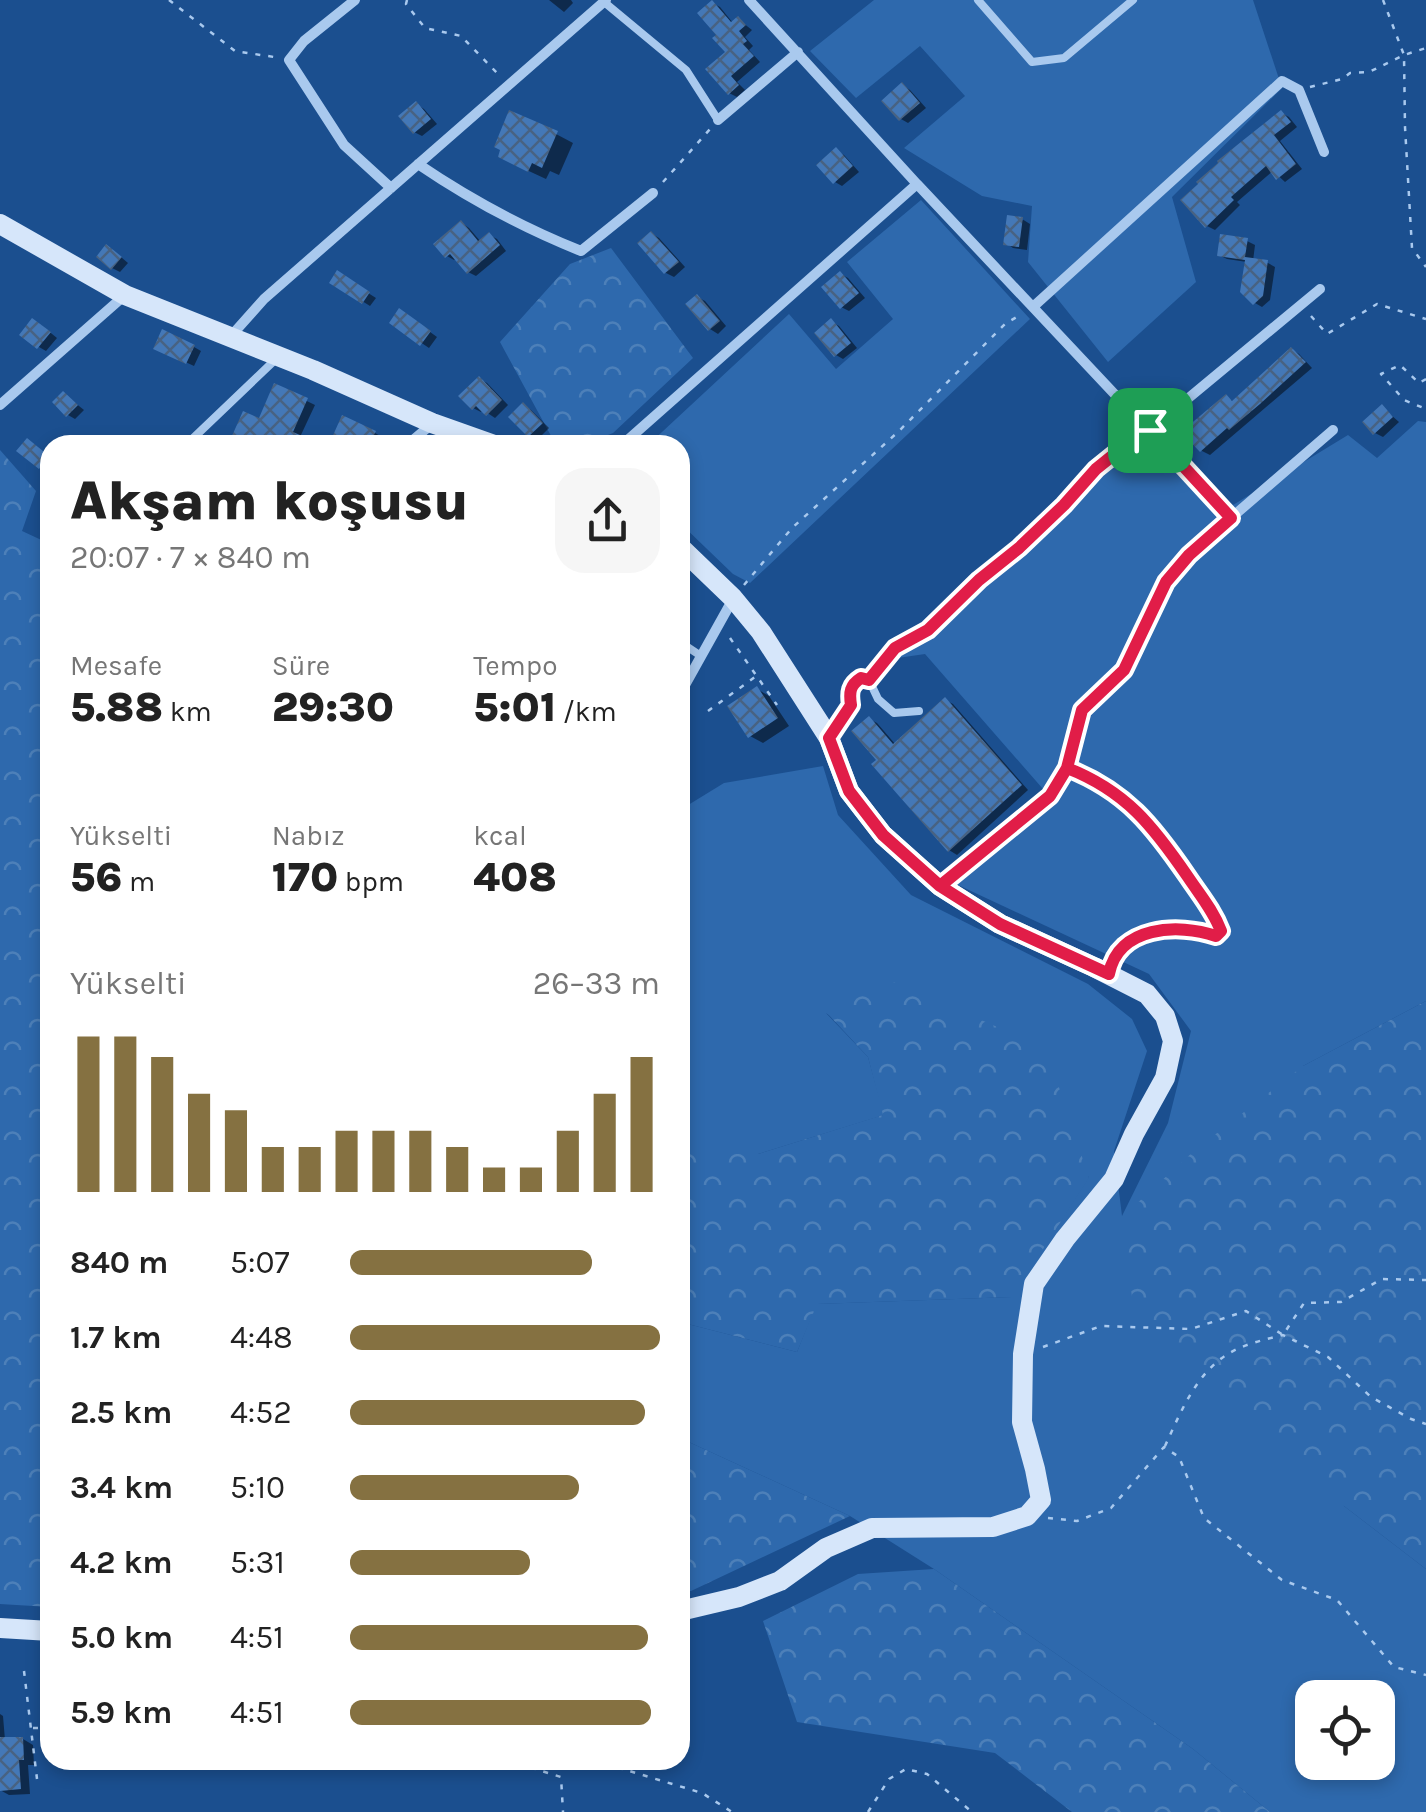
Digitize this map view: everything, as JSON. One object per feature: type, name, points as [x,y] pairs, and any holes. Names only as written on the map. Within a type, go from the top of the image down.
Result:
[{"type":"street","points":[[355,0],[304,41],[289,60],[344,145],[391,188]]},
{"type":"street","points":[[750,0],[1231,518],[1333,430]]},
{"type":"street","points":[[231,336],[264,299],[604,1]]},
{"type":"street","points":[[718,120],[798,52]]},
{"type":"street","points":[[1034,306],[1282,80],[1299,90],[1324,152]]},
{"type":"street","points":[[418,164],[462,194],[526,229],[581,250],[653,193]]},
{"type":"street","points":[[633,435],[917,184]]},
{"type":"street","points":[[0,224],[125,294],[466,435]]},
{"type":"street","points":[[1150,430],[1320,289]]},
{"type":"street","points":[[0,405],[125,294]]},
{"type":"street","points":[[418,435],[432,423]]},
{"type":"street","points":[[690,556],[734,598],[761,632],[829,738],[849,791],[883,835],[940,886],[1000,924],[1146,994],[1165,1016],[1173,1042],[1164,1078],[1114,1178],[1034,1284],[1023,1354],[1022,1422],[1041,1500],[1027,1516],[992,1527],[872,1528],[826,1548],[780,1581],[739,1597],[690,1609]]},
{"type":"street","points":[[690,677],[734,598]]},
{"type":"street","points":[[0,1628],[40,1630]]},
{"type":"lane","points":[[978,0],[1032,62],[1064,58],[1133,0]]},
{"type":"lane","points":[[604,1],[686,70],[718,120]]},
{"type":"lane","points":[[197,435],[280,356]]},
{"type":"lane","points":[[690,648],[702,656]]},
{"type":"lane","points":[[940,886],[1050,796],[1067,768],[1082,710],[1124,670],[1134,650]]},
{"type":"lane","points":[[829,738],[851,705],[849,693],[854,682],[861,678],[869,680],[878,699],[894,713],[919,712]]},
{"type":"path","points":[[169,0],[235,51],[289,60]]},
{"type":"path","points":[[406,0],[426,28],[461,36],[508,84]]},
{"type":"path","points":[[1384,0],[1404,55],[1412,248],[1426,266]]},
{"type":"path","points":[[1299,90],[1342,80],[1350,73],[1369,72],[1426,48]]},
{"type":"path","points":[[653,193],[718,120]]},
{"type":"path","points":[[1300,304],[1327,334],[1376,304],[1426,319]]},
{"type":"path","points":[[734,598],[792,528],[899,431],[1005,324],[1034,306]]},
{"type":"path","points":[[1426,379],[1419,382],[1400,365],[1381,374],[1404,400],[1426,410]]},
{"type":"path","points":[[869,680],[895,648],[928,630],[1053,516],[1096,469],[1150,430]]},
{"type":"path","points":[[1134,650],[1166,582],[1189,555],[1231,518]]},
{"type":"path","points":[[730,638],[777,705]]},
{"type":"path","points":[[708,711],[757,676]]},
{"type":"path","points":[[1067,768],[1093,779],[1132,806],[1153,828],[1215,914],[1221,931],[1216,936],[1200,930],[1140,935],[1120,948],[1109,974]]},
{"type":"path","points":[[1027,1516],[1078,1521],[1111,1508],[1164,1447],[1199,1382],[1223,1358],[1283,1335],[1304,1304],[1341,1302],[1382,1279],[1426,1280]]},
{"type":"path","points":[[1023,1354],[1101,1326],[1191,1329],[1246,1311],[1283,1335],[1328,1356],[1371,1396],[1426,1424]]},
{"type":"path","points":[[1164,1447],[1179,1458],[1204,1518],[1282,1580],[1337,1600],[1394,1667],[1426,1675]]},
{"type":"path","points":[[24,1671],[37,1779]]},
{"type":"path","points":[[31,1728],[40,1728]]},
{"type":"path","points":[[868,1812],[890,1779],[906,1769],[928,1774],[972,1812]]},
{"type":"path","points":[[538,1770],[561,1777],[563,1812]]},
{"type":"path","points":[[625,1770],[702,1793],[732,1812]]},
{"type":"green space","points":[[874,0],[1253,0],[1282,88],[1172,197],[1196,282],[1108,362],[1028,262],[1032,206],[982,196],[904,148],[965,96],[920,46],[856,98],[810,51]]},
{"type":"green space","points":[[921,200],[1030,319],[750,583],[733,574],[690,533],[690,435],[659,435],[789,314],[836,369],[893,319],[847,262]]},
{"type":"green space","points":[[611,248],[693,358],[608,435],[551,435],[500,342],[570,264]]},
{"type":"green space","points":[[1418,421],[1426,422],[1426,1001],[1303,1066],[1344,1506],[1426,1569],[1426,1812],[1270,1812],[1193,1749],[934,1569],[850,1516],[690,1443],[690,1325],[797,1352],[816,1304],[1011,1297],[1089,1177],[826,1013],[868,1057],[884,1115],[758,1154],[690,1154],[690,804],[724,783],[823,766],[838,815],[911,895],[1088,984],[1132,1019],[1147,1051],[1114,1151],[1122,1216],[1168,1123],[1191,1031],[1149,974],[941,877],[1043,789],[925,654],[877,661],[1135,433],[1233,505],[1348,435],[1377,458]]},
{"type":"green space","points":[[0,450],[36,491],[22,531],[40,539],[40,1606],[0,1604]]},
{"type":"green space","points":[[891,981],[1046,1048],[1089,1178],[1012,1297],[817,1304],[797,1352],[690,1325],[690,1154],[758,1154],[883,1115],[868,1057],[826,1012]]},
{"type":"green space","points":[[1426,1001],[1426,1569],[1344,1506],[1133,1304],[1121,1218],[1194,1151],[1303,1066]]},
{"type":"green space","points":[[690,1443],[850,1516],[691,1591]]},
{"type":"green space","points":[[934,1569],[1193,1749],[1270,1812],[1072,1812],[995,1753],[797,1722],[763,1621],[858,1574]]},
{"type":"building","points":[[712,0],[731,22],[738,16],[746,25],[739,31],[747,41],[743,44],[754,56],[731,76],[739,85],[728,95],[705,69],[725,52],[697,13]]},
{"type":"building","points":[[902,82],[920,103],[899,121],[881,101]]},
{"type":"building","points":[[416,101],[431,119],[413,134],[398,116]]},
{"type":"building","points":[[509,110],[558,131],[542,168],[532,163],[528,172],[498,157],[500,150],[494,147]]},
{"type":"building","points":[[1281,110],[1291,122],[1274,135],[1296,164],[1276,180],[1266,166],[1231,197],[1234,200],[1205,228],[1180,200],[1217,161]]},
{"type":"building","points":[[836,147],[853,166],[833,184],[816,165]]},
{"type":"building","points":[[1007,215],[1023,217],[1019,247],[1003,245]]},
{"type":"building","points":[[461,220],[478,241],[489,232],[500,245],[467,274],[450,254],[445,258],[433,244]]},
{"type":"building","points":[[651,231],[679,262],[664,274],[637,243]]},
{"type":"building","points":[[1220,234],[1248,238],[1245,257],[1268,260],[1263,296],[1253,305],[1240,292],[1245,260],[1217,256]]},
{"type":"building","points":[[106,244],[122,257],[111,270],[96,257]]},
{"type":"building","points":[[337,270],[370,292],[362,304],[329,283]]},
{"type":"building","points":[[840,271],[859,293],[840,309],[821,287]]},
{"type":"building","points":[[697,294],[720,321],[708,331],[685,304]]},
{"type":"building","points":[[399,308],[431,331],[420,346],[389,323]]},
{"type":"building","points":[[32,318],[51,332],[37,349],[19,335]]},
{"type":"building","points":[[831,318],[851,343],[834,357],[814,333]]},
{"type":"building","points":[[162,329],[195,345],[186,364],[153,349]]},
{"type":"building","points":[[1291,347],[1306,362],[1229,430],[1200,452],[1181,432],[1226,394],[1232,401]]},
{"type":"building","points":[[479,376],[502,400],[486,416],[476,406],[472,410],[458,396]]},
{"type":"building","points":[[274,383],[308,398],[293,432],[300,435],[232,435],[243,411],[259,418]]},
{"type":"building","points":[[63,391],[78,405],[66,417],[52,402]]},
{"type":"building","points":[[523,402],[543,423],[526,435],[508,417]]},
{"type":"building","points":[[1382,404],[1393,417],[1373,435],[1362,422]]},
{"type":"building","points":[[342,415],[376,431],[374,435],[333,435]]},
{"type":"building","points":[[27,438],[40,449],[40,468],[39,469],[16,451]]},
{"type":"building","points":[[757,686],[778,718],[748,738],[727,706]]},
{"type":"building","points":[[945,697],[1022,785],[948,852],[871,764],[876,760],[851,731],[869,716],[893,744]]},
{"type":"building","points":[[0,1737],[23,1737],[24,1760],[19,1760],[21,1789],[0,1791]]},
{"type":"route","points":[[1150,430],[1096,469],[1064,505],[928,630],[895,648],[869,680],[861,678],[854,682],[849,693],[851,705],[829,738],[849,791],[883,835],[940,886],[1050,796],[1067,768],[1093,779],[1132,806],[1164,840],[1215,914],[1221,931],[1216,936],[1200,930],[1140,935],[1120,948],[1109,974],[1000,924],[940,886],[1050,796],[1067,768],[1082,710],[1124,670],[1166,582],[1189,555],[1231,518],[1150,430]]}]
